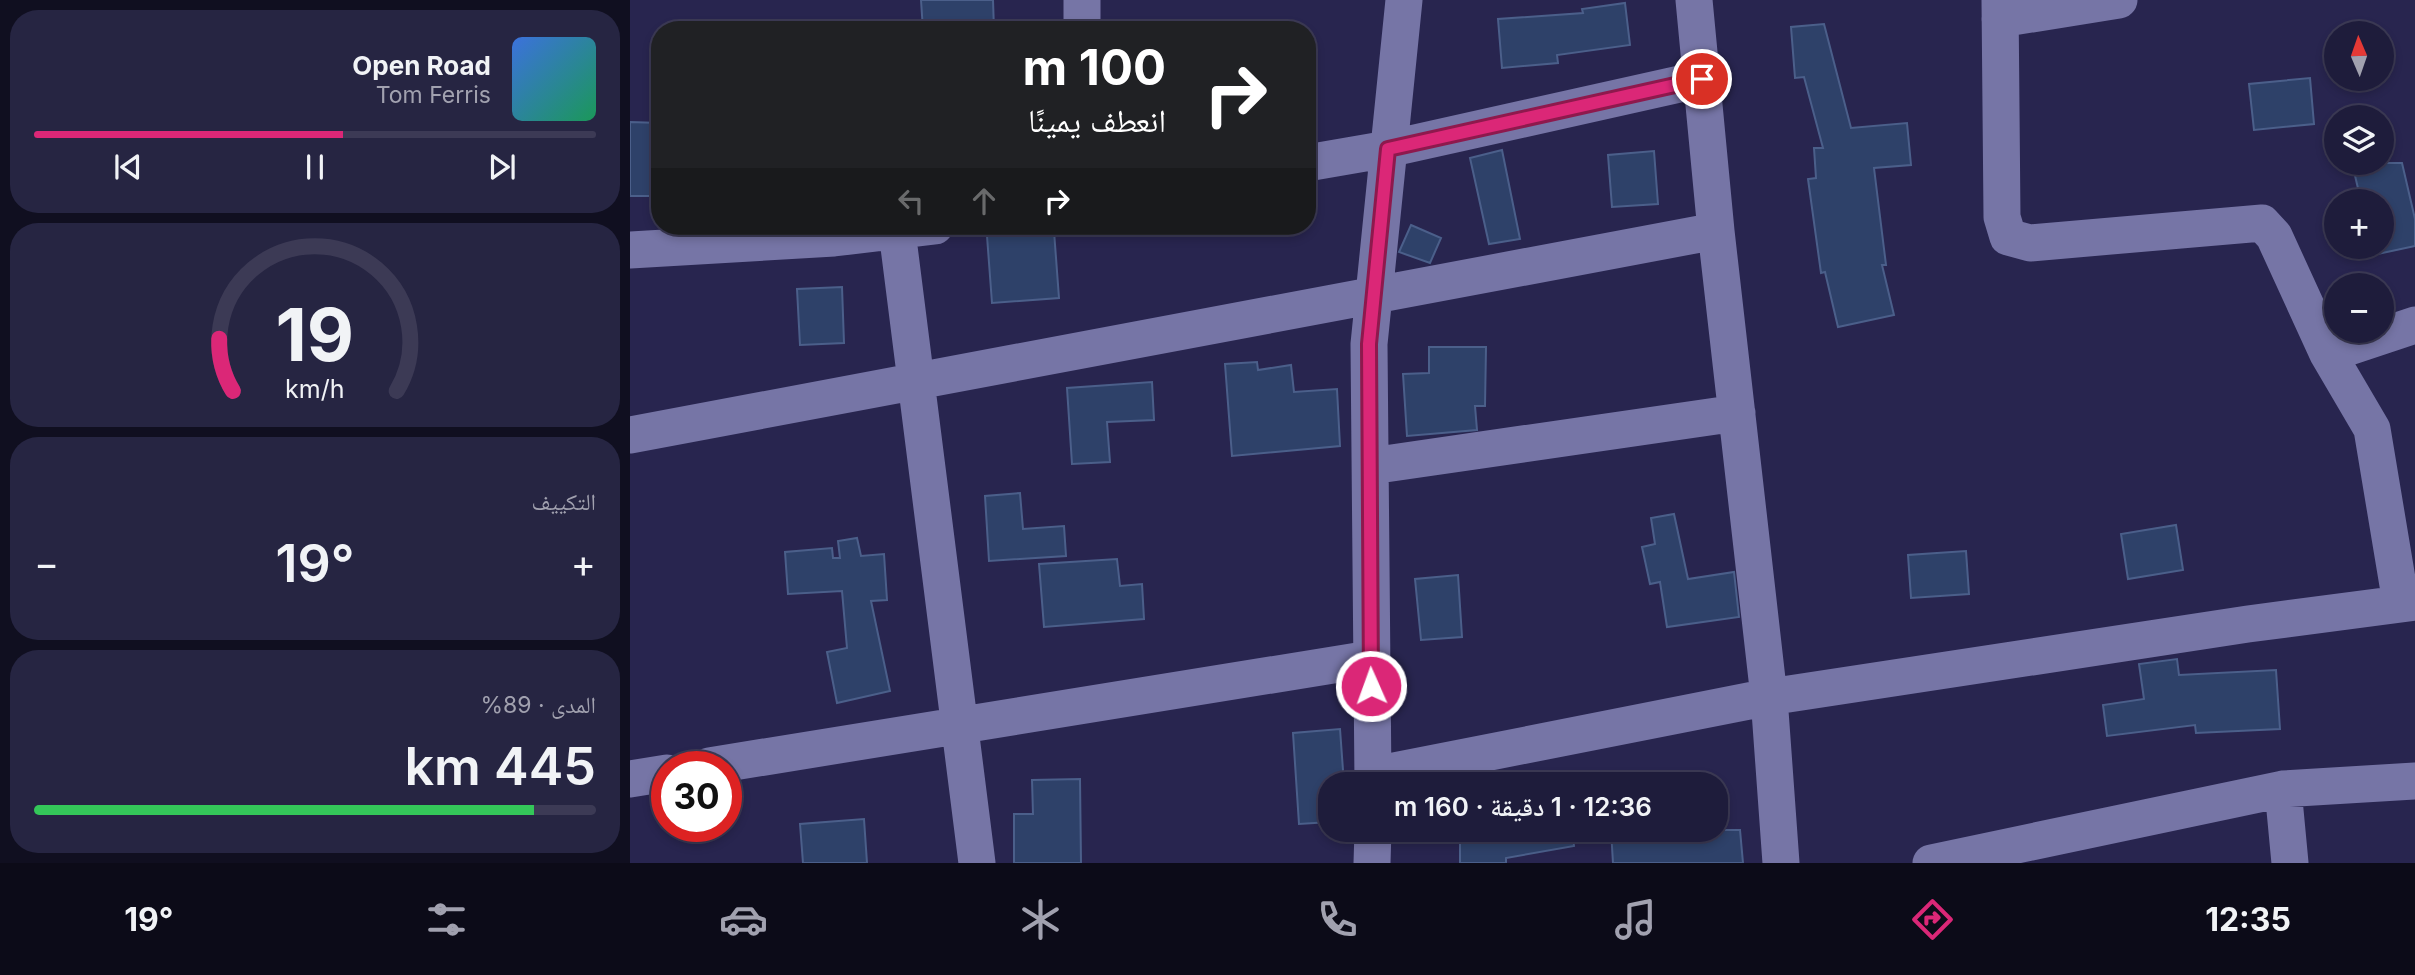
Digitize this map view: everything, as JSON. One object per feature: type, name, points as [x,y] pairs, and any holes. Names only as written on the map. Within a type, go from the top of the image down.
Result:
[{"type":"street","points":[[1082,0],[1082,21]]},
{"type":"street","points":[[1373,772],[1369,344],[1404,0]]},
{"type":"street","points":[[1694,0],[1716,231],[1769,697],[1781,863]]},
{"type":"street","points":[[1407,772],[1769,697],[2408,602],[2372,429],[2328,354],[2274,236],[2262,223],[2030,243],[2008,237],[2002,217],[2000,10],[2119,0]]},
{"type":"street","points":[[1316,161],[1388,149],[1702,79]]},
{"type":"street","points":[[630,435],[1716,231]]},
{"type":"street","points":[[630,250],[861,235]]},
{"type":"street","points":[[898,235],[977,863]]},
{"type":"street","points":[[2328,354],[2415,324]]},
{"type":"street","points":[[1371,466],[1737,414]]},
{"type":"street","points":[[742,761],[1370,659]]},
{"type":"street","points":[[630,779],[651,776]]},
{"type":"street","points":[[1931,863],[2283,789],[2415,781]]},
{"type":"street","points":[[2283,789],[2290,863]]},
{"type":"street","points":[[1373,842],[1373,863]]},
{"type":"building","points":[[921,0],[993,0],[994,21],[922,21]]},
{"type":"building","points":[[1625,3],[1630,45],[1557,55],[1558,63],[1502,68],[1498,19],[1583,13],[1582,9]]},
{"type":"building","points":[[1824,24],[1851,128],[1907,123],[1911,165],[1874,168],[1886,265],[1882,265],[1894,315],[1838,327],[1825,272],[1821,273],[1808,179],[1816,178],[1814,148],[1823,148],[1804,77],[1795,78],[1791,27]]},
{"type":"building","points":[[2310,78],[2314,124],[2254,130],[2249,84]]},
{"type":"building","points":[[630,122],[651,123],[651,196],[630,196]]},
{"type":"building","points":[[1502,150],[1520,239],[1489,244],[1470,158]]},
{"type":"building","points":[[1654,151],[1658,204],[1612,207],[1608,155]]},
{"type":"building","points":[[2394,163],[2402,163],[2415,219],[2415,246],[2394,250],[2394,189],[2358,189],[2355,175],[2394,175]]},
{"type":"building","points":[[1411,225],[1441,238],[1430,263],[1399,252]]},
{"type":"building","points":[[1054,235],[1059,298],[992,303],[987,236]]},
{"type":"building","points":[[842,287],[844,343],[800,345],[797,289]]},
{"type":"building","points":[[1429,347],[1486,347],[1485,406],[1475,406],[1477,430],[1407,436],[1403,374],[1429,373]]},
{"type":"building","points":[[1257,362],[1258,370],[1291,365],[1294,392],[1337,389],[1340,446],[1232,456],[1225,364]]},
{"type":"building","points":[[1152,382],[1154,420],[1107,422],[1110,462],[1072,464],[1067,388]]},
{"type":"building","points":[[1020,493],[1023,529],[1064,526],[1066,556],[989,561],[985,496]]},
{"type":"building","points":[[1674,514],[1688,579],[1734,572],[1739,617],[1667,627],[1660,582],[1650,584],[1642,547],[1655,544],[1651,518]]},
{"type":"building","points":[[2176,525],[2183,570],[2128,579],[2121,534]]},
{"type":"building","points":[[857,538],[861,556],[884,554],[887,600],[871,601],[890,691],[837,703],[827,652],[847,648],[842,591],[788,594],[785,552],[832,548],[833,558],[840,558],[838,541]]},
{"type":"building","points":[[1966,551],[1969,594],[1911,598],[1908,555]]},
{"type":"building","points":[[1117,559],[1120,586],[1142,584],[1144,619],[1044,627],[1039,564]]},
{"type":"building","points":[[1458,575],[1462,637],[1421,640],[1415,579]]},
{"type":"building","points":[[2177,659],[2179,675],[2276,670],[2280,729],[2196,733],[2195,725],[2107,736],[2103,705],[2144,699],[2139,664]]},
{"type":"building","points":[[1340,729],[1343,772],[1318,772],[1318,823],[1299,824],[1293,733]]},
{"type":"building","points":[[1080,779],[1081,863],[1014,863],[1014,814],[1033,814],[1032,780]]},
{"type":"building","points":[[864,819],[867,863],[803,863],[800,824]]},
{"type":"building","points":[[1728,830],[1740,830],[1743,863],[1613,863],[1612,842],[1728,842]]},
{"type":"building","points":[[1460,842],[1574,842],[1574,846],[1506,858],[1506,863],[1460,863]]},
{"type":"route","points":[[1371,686],[1369,344],[1388,149],[1702,79]]}]
